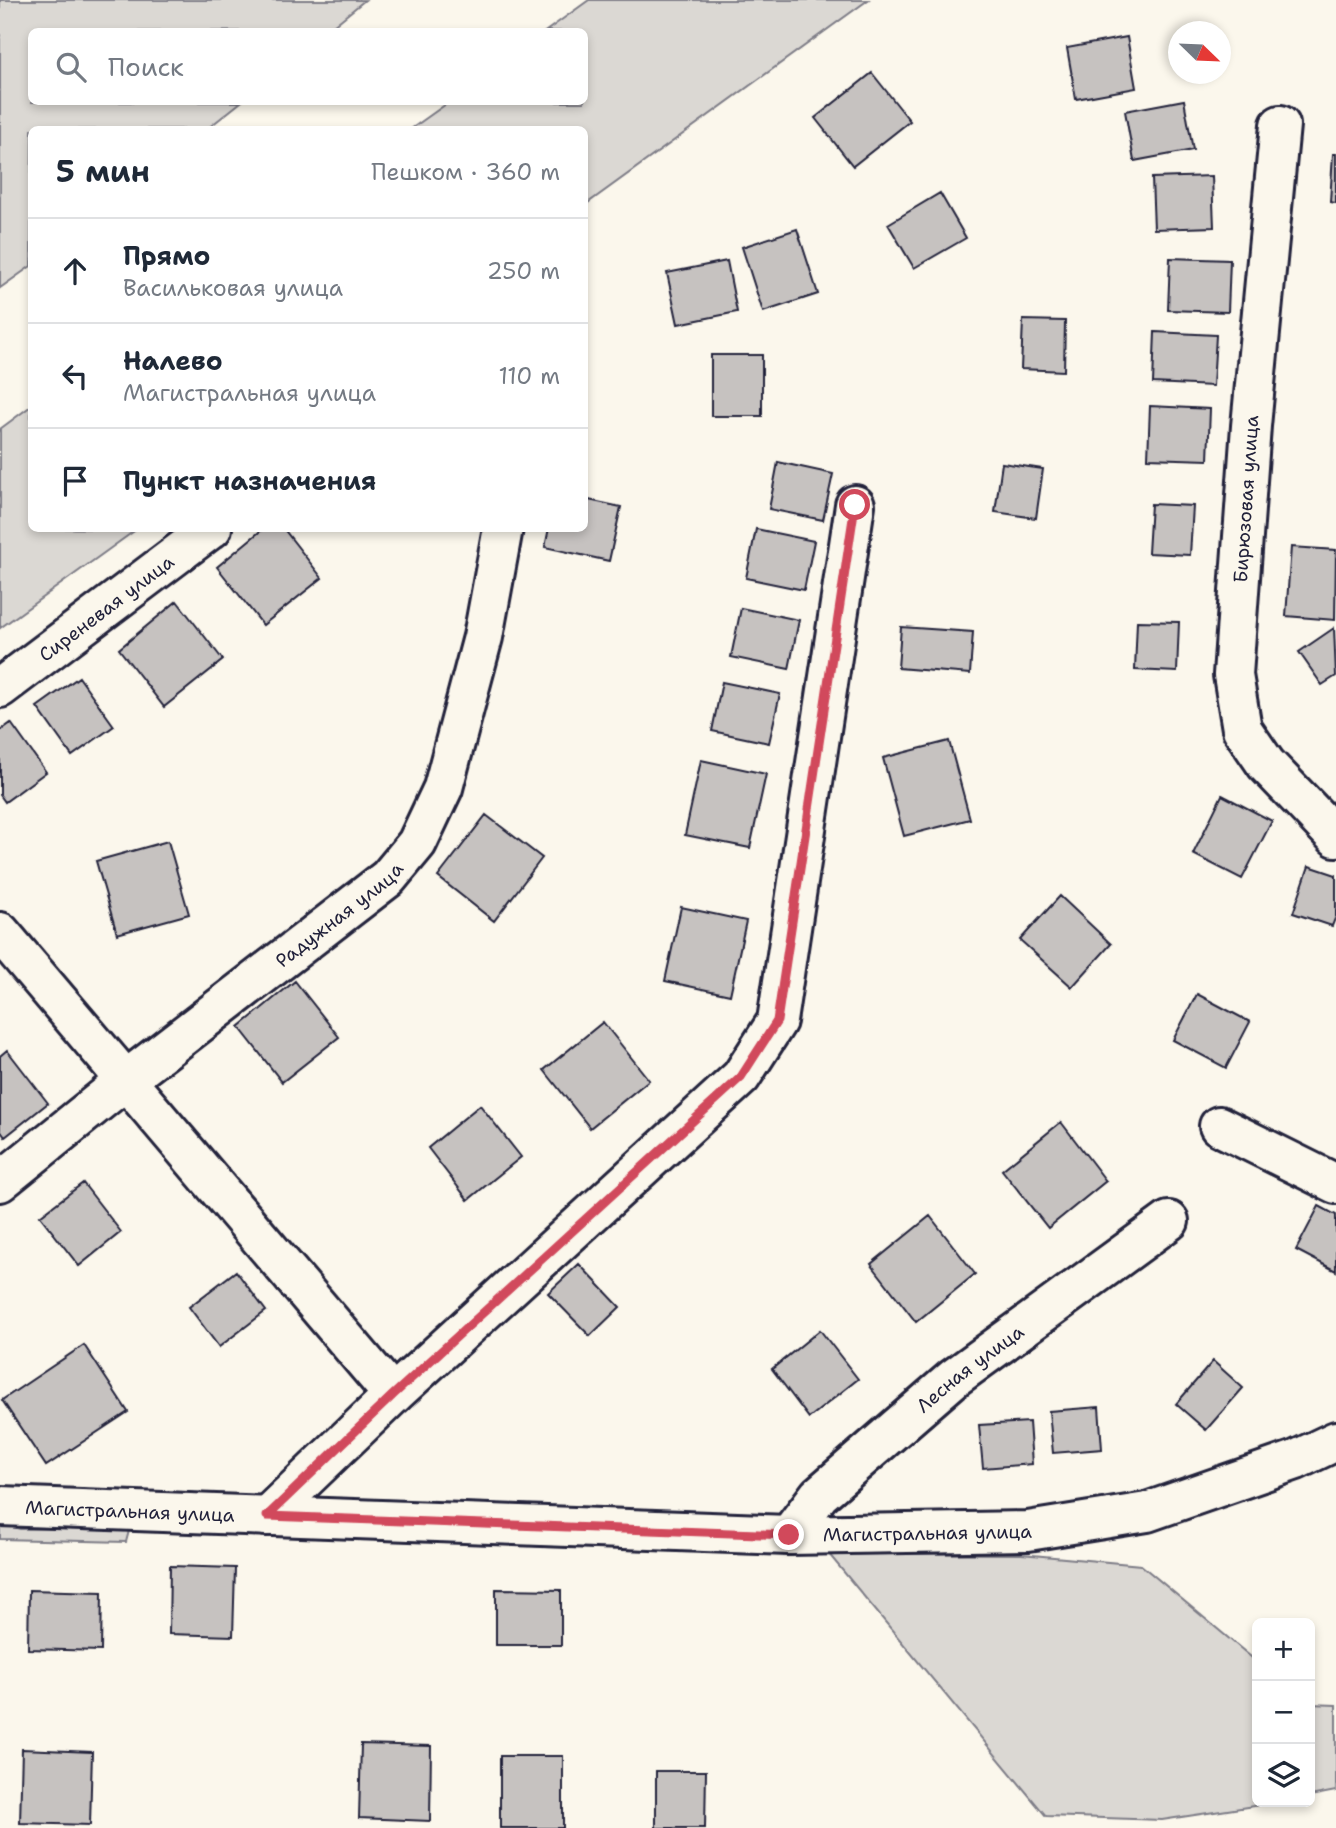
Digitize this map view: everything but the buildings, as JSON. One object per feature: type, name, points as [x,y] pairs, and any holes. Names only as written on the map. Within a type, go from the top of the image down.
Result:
[{"type":"street","name":"Бирюзовая улица","points":[[1280,125],[1251,426],[1233,675],[1242,729],[1266,764],[1336,837]]},
{"type":"street","points":[[267,1516],[393,1395],[741,1077],[777,1021],[855,505]]},
{"type":"street","name":"Сиреневая улица","points":[[0,688],[207,532]]},
{"type":"street","name":"Радужная улица","points":[[0,1182],[126,1080],[388,878],[416,844],[443,788],[483,637],[502,532]]},
{"type":"street","points":[[0,932],[393,1395]]},
{"type":"street","points":[[1219,1126],[1336,1184]]},
{"type":"street","name":"Лесная улица","points":[[789,1535],[818,1494],[954,1378],[1168,1221]]},
{"type":"street","name":"Магистральная улица","points":[[0,1506],[789,1535],[1028,1531],[1147,1512],[1296,1460],[1336,1441]]},
{"type":"shaded area","points":[[0,0],[365,0],[331,28],[28,28],[28,105],[237,105],[211,126],[28,126],[28,268],[0,288]]},
{"type":"shaded area","points":[[589,0],[868,0],[588,203],[588,126],[415,126],[445,105],[588,105],[588,28],[550,28]]},
{"type":"shaded area","points":[[28,408],[28,532],[133,532],[0,628],[0,429]]},
{"type":"shaded area","points":[[0,1523],[20,1529],[130,1527],[126,1542],[0,1539]]},
{"type":"shaded area","points":[[828,1553],[1021,1554],[1141,1565],[1252,1658],[1252,1806],[1162,1820],[1046,1816]]},
{"type":"shaded area","points":[[1315,1704],[1336,1705],[1336,1791],[1315,1795]]},
{"type":"route","points":[[789,1535],[267,1516],[393,1395],[741,1077],[777,1021],[815,754],[855,505]]}]
